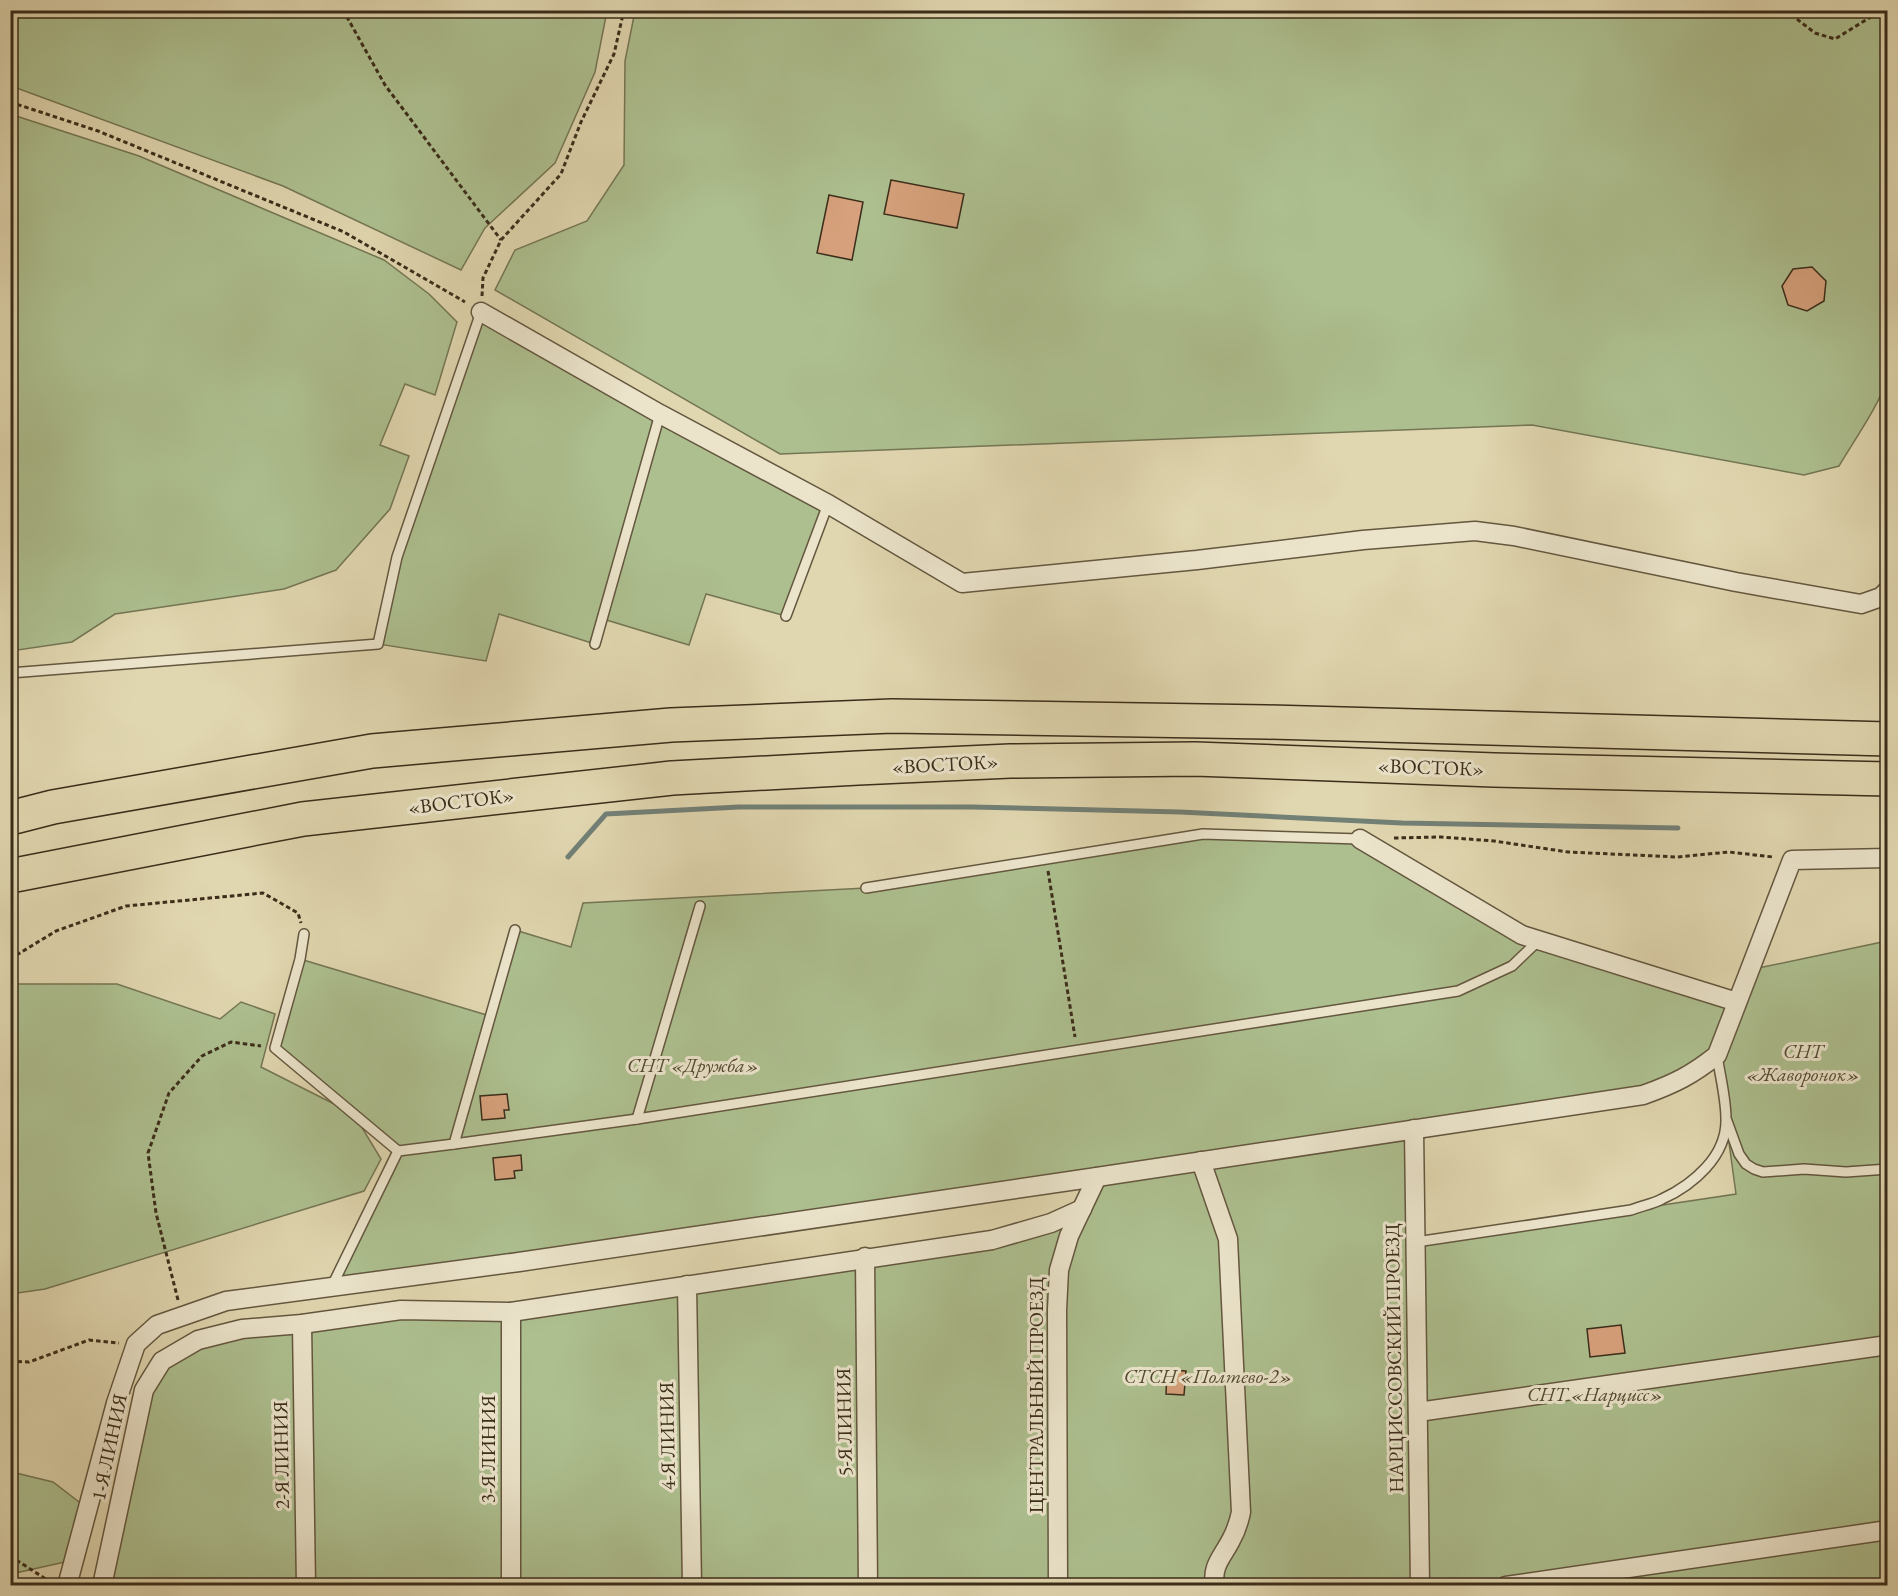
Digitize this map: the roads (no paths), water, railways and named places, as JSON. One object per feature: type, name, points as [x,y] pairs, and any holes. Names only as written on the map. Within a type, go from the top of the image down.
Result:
[{"type":"highway","name":"«ВОСТОК»","points":[[10,818],[53,807],[372,752],[671,725],[892,716],[1006,717],[1887,739]]},
{"type":"highway","name":"«ВОСТОК»","points":[[10,876],[303,819],[672,778],[1010,760],[1195,759],[1494,770],[1887,779]]},
{"type":"street","points":[[481,312],[660,414],[828,504],[962,583],[1197,560],[1363,540],[1474,531],[1514,536],[1736,582],[1861,604],[1881,597],[1887,590]]},
{"type":"street","points":[[1360,839],[1522,934],[1737,1002]]},
{"type":"street","points":[[67,1586],[116,1403],[136,1344],[157,1325],[182,1315],[226,1301],[331,1288],[1097,1177],[1643,1095],[1675,1083],[1697,1071],[1717,1054],[1792,860],[1887,858]]},
{"type":"street","name":"НАРЦИССОВСКИЙ ПРОЕЗД","points":[[1414,1129],[1420,1586]]},
{"type":"street","points":[[1201,1161],[1228,1239],[1241,1512],[1235,1533],[1218,1560],[1214,1573],[1215,1586]]},
{"type":"street","name":"ЦЕНТРАЛЬНЫЙ ПРОЕЗД","points":[[1058,1586],[1057,1310],[1059,1270],[1069,1236],[1097,1177]]},
{"type":"street","name":"1-Я ЛИНИЯ","points":[[102,1586],[144,1390],[162,1361],[198,1340],[242,1329],[302,1324],[401,1310],[511,1312],[865,1257],[992,1240],[1051,1222],[1082,1209]]},
{"type":"street","name":"5-Я ЛИНИЯ","points":[[865,1257],[868,1586]]},
{"type":"street","name":"4-Я ЛИНИЯ","points":[[687,1285],[692,1586]]},
{"type":"street","name":"3-Я ЛИНИЯ","points":[[511,1312],[511,1586]]},
{"type":"street","name":"2-Я ЛИНИЯ","points":[[302,1324],[306,1586]]},
{"type":"street","points":[[1418,1412],[1887,1345]]},
{"type":"street","points":[[1506,1586],[1887,1530]]},
{"type":"lane","points":[[10,673],[378,644],[397,557],[481,312]]},
{"type":"lane","points":[[595,644],[660,414]]},
{"type":"lane","points":[[786,616],[828,504]]},
{"type":"lane","points":[[866,888],[1203,834],[1360,839]]},
{"type":"lane","points":[[637,1119],[700,906]]},
{"type":"lane","points":[[454,1144],[515,930]]},
{"type":"lane","points":[[304,934],[300,959],[275,1048],[398,1151],[637,1119],[1458,991],[1512,966],[1539,940]]},
{"type":"lane","points":[[1717,1054],[1727,1121],[1739,1154],[1746,1164],[1763,1172],[1804,1169],[1846,1172],[1887,1169]]},
{"type":"lane","points":[[1416,1242],[1631,1210],[1661,1200],[1685,1186],[1707,1167],[1721,1147],[1727,1121]]},
{"type":"lane","points":[[331,1288],[398,1151]]},
{"type":"waterway","points":[[568,857],[606,814],[739,807],[972,807],[1180,812],[1402,823],[1678,828]]},
{"type":"park label","name":"СНТ «Жаворонок»","points":[[1803,1062]]},
{"type":"park label","name":"СНТ «Дружба»","points":[[693,1065]]},
{"type":"park label","name":"СТСН «Полтево-2»","points":[[1208,1376]]},
{"type":"park label","name":"СНТ «Нарцисс»","points":[[1595,1394]]}]
